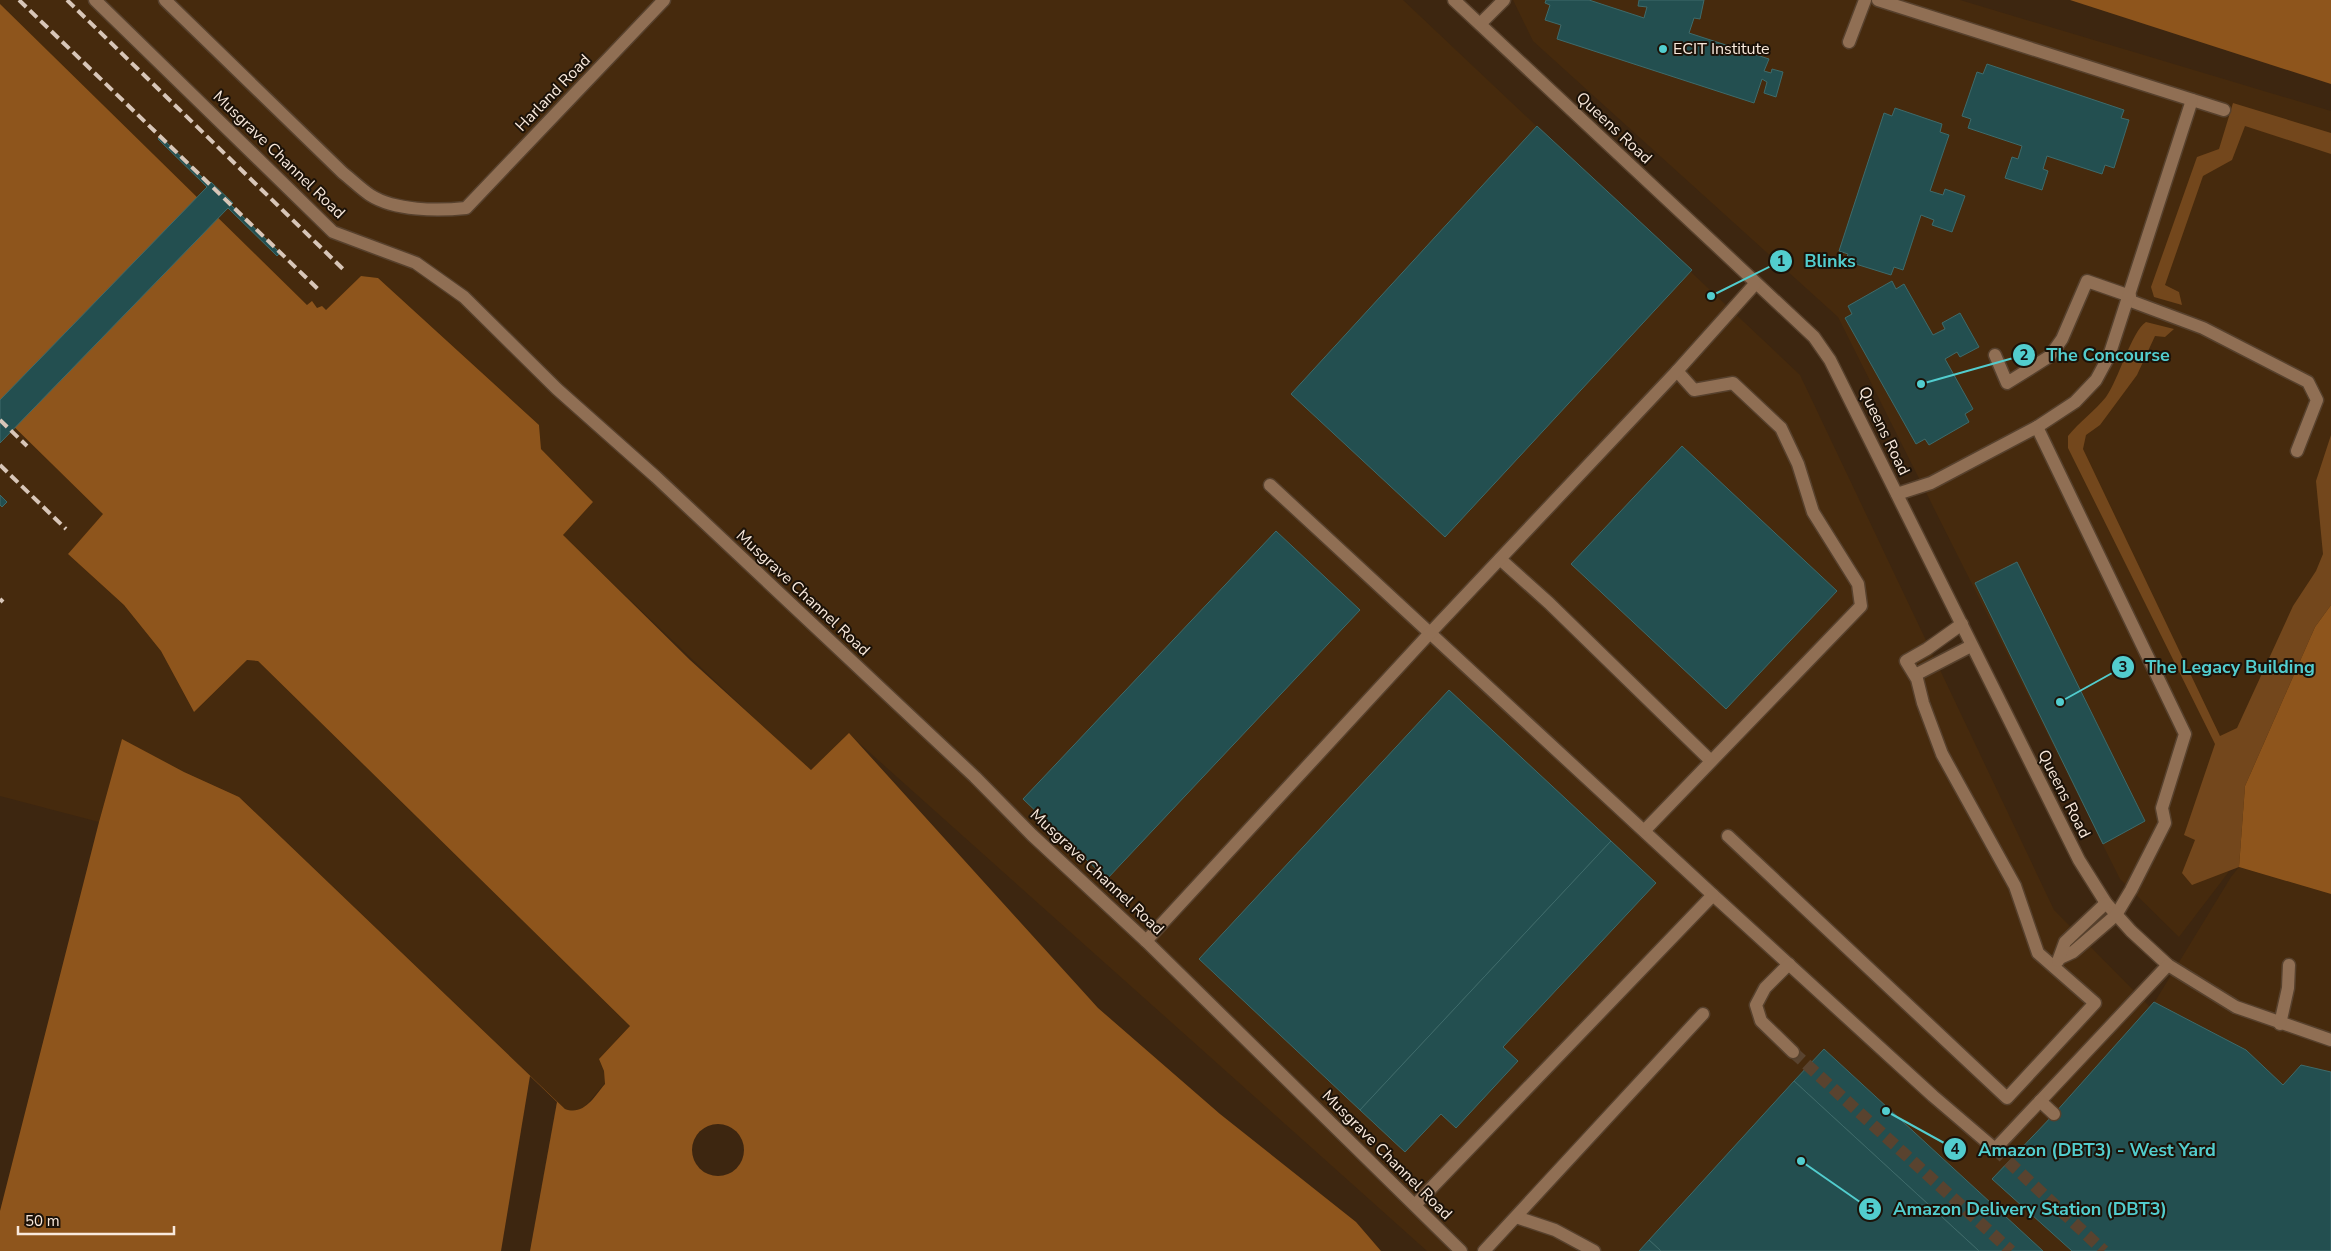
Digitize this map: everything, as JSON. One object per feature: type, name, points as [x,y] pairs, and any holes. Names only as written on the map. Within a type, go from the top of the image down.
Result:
[{"type":"street","name":"Musgrave Channel Road","points":[[95,0],[333,232],[416,263],[464,297],[557,389],[690,509],[969,770],[1032,835],[1146,940],[1461,1251]]},
{"type":"street","name":"Musgrave Channel Road","points":[[165,0],[343,173],[371,196],[411,208],[438,211],[466,208]]},
{"type":"street","name":"Harland Road","points":[[466,208],[664,0]]},
{"type":"street","name":"Queens Road","points":[[1454,0],[1755,284],[1814,337],[1830,360],[2079,860],[2106,904],[2168,965],[2236,1007],[2280,1024],[2331,1040]]},
{"type":"street","points":[[1480,24],[1504,0]]},
{"type":"street","points":[[1849,42],[1865,0]]},
{"type":"street","points":[[1878,0],[2224,110]]},
{"type":"street","points":[[1897,494],[1931,482],[2037,427],[2075,402],[2096,380],[2110,356],[2192,100]]},
{"type":"street","points":[[1995,355],[2007,383],[2050,356],[2062,339],[2087,281],[2203,328],[2308,382],[2317,400],[2297,451]]},
{"type":"street","points":[[1146,940],[1430,633],[1677,371],[1755,284]]},
{"type":"street","points":[[1645,830],[1860,606],[1858,584],[1813,512],[1798,464],[1781,428],[1733,383],[1694,390],[1677,371]]},
{"type":"street","points":[[2037,427],[2185,734],[2162,808],[2165,823],[2116,915],[2058,963]]},
{"type":"street","points":[[1270,485],[1645,830],[1713,895],[1933,1096],[1995,1149],[2168,965]]},
{"type":"street","points":[[1500,560],[1711,761]]},
{"type":"street","points":[[1728,836],[2007,1098],[2095,1004],[2058,963],[2038,953],[2015,886],[1942,754],[1915,675],[1906,661],[1927,649],[1962,624]]},
{"type":"street","points":[[1915,675],[1971,646]]},
{"type":"street","points":[[1415,1205],[1713,895]]},
{"type":"street","points":[[2058,963],[2065,942],[2106,904]]},
{"type":"street","points":[[1789,964],[1765,988],[1756,1005],[1761,1021],[1792,1052]]},
{"type":"street","points":[[2280,1024],[2288,988],[2289,965]]},
{"type":"street","points":[[1484,1251],[1703,1014]]},
{"type":"street","points":[[2040,1102],[2054,1114]]},
{"type":"street","points":[[1516,1217],[1554,1230],[1594,1251]]},
{"type":"shaded area","points":[[0,0],[1403,0],[1800,375],[2054,910],[2151,1008],[2239,867],[2331,894],[2331,1251],[1427,1251],[849,734],[811,770],[783,746],[562,535],[593,502],[541,449],[539,425],[378,278],[361,276],[326,311],[308,306],[304,302],[68,554],[124,605],[161,651],[194,712],[247,660],[258,661],[630,1026],[599,1059],[604,1071],[605,1083],[583,1109],[574,1112],[565,1109],[239,797],[184,772],[122,740],[99,822],[0,796]]},
{"type":"shaded area","points":[[1513,0],[1960,0],[2331,111],[2331,573],[2237,781],[2234,865],[2179,937],[2120,879],[1838,317],[1533,41]]},
{"type":"shaded area","points":[[2070,0],[2331,0],[2331,84]]},
{"type":"shaded area","points":[[0,4],[307,305],[312,301],[317,308],[322,306],[326,310],[361,276],[378,278],[539,425],[541,449],[593,502],[563,535],[690,660],[811,770],[849,733],[1098,1008],[1220,1114],[1356,1222],[1381,1251],[0,1251],[0,1211],[122,739],[184,772],[239,797],[565,1109],[578,1110],[583,1108],[605,1084],[604,1071],[599,1059],[630,1026],[258,661],[247,660],[194,712],[161,651],[124,605],[68,554],[103,514],[0,413]]},
{"type":"shaded area","points":[[2233,103],[2331,133],[2331,154],[2245,126],[2232,160],[2203,176],[2165,285],[2179,292],[2182,305],[2154,297],[2151,287],[2197,157],[2219,149]]},
{"type":"shaded area","points":[[2146,322],[2174,329],[2165,337],[2155,336],[2137,375],[2100,425],[2086,435],[2083,449],[2220,736],[2237,728],[2293,606],[2316,571],[2323,554],[2316,481],[2331,435],[2331,605],[2315,627],[2245,786],[2239,867],[2192,885],[2182,873],[2195,840],[2184,835],[2215,744],[2068,448],[2068,436],[2106,397],[2135,335]]},
{"type":"shaded area","points":[[2331,605],[2331,894],[2239,867],[2245,786],[2315,627]]},
{"type":"pier","points":[[530,1076],[557,1102],[530,1251],[501,1251]]},
{"type":"pier","points":[[713,1124],[723,1124],[737,1131],[744,1145],[744,1155],[737,1169],[723,1176],[713,1176],[703,1172],[696,1165],[692,1155],[692,1145],[696,1135],[703,1128]]},
{"type":"building","name":"ECIT Institute","points":[[1546,0],[1589,0],[1644,18],[1647,7],[1638,6],[1639,0],[1704,0],[1700,19],[1694,18],[1689,33],[1769,59],[1764,71],[1771,73],[1772,69],[1783,72],[1776,97],[1764,93],[1767,82],[1762,79],[1754,103],[1557,39],[1561,25],[1545,20],[1550,5],[1545,3]]},
{"type":"building","points":[[1987,64],[2124,110],[2121,118],[2129,120],[2114,168],[2105,165],[2102,174],[2047,156],[2043,169],[2048,171],[2042,190],[2005,178],[2012,157],[2018,159],[2022,146],[1968,128],[1971,119],[1962,116],[1977,72],[1983,74]]},
{"type":"building","points":[[1895,108],[1942,124],[1940,132],[1949,135],[1930,191],[1943,195],[1945,189],[1965,196],[1952,232],[1932,225],[1934,220],[1921,215],[1903,270],[1894,267],[1891,275],[1846,261],[1848,254],[1839,251],[1884,113],[1892,116]]},
{"type":"building","points":[[1537,126],[1692,270],[1445,537],[1291,394]]},
{"type":"building","points":[[160,136],[209,184],[211,182],[233,203],[231,205],[280,253],[277,256],[228,208],[0,443],[0,400],[207,187],[158,139]]},
{"type":"building","points":[[1892,281],[1896,289],[1904,284],[1933,335],[1945,329],[1942,323],[1960,313],[1979,347],[1960,357],[1957,352],[1945,359],[1973,409],[1965,414],[1969,422],[1929,445],[1925,439],[1916,444],[1845,318],[1852,314],[1848,306]]},
{"type":"building","points":[[1682,446],[1837,591],[1726,709],[1571,564]]},
{"type":"building","points":[[0,495],[7,502],[2,507],[0,505]]},
{"type":"building","points":[[1276,531],[1360,610],[1107,879],[1023,799]]},
{"type":"building","points":[[2017,562],[2145,821],[2103,844],[1975,583]]},
{"type":"building","points":[[1449,690],[1611,841],[1360,1110],[1199,959]]},
{"type":"building","points":[[1611,841],[1656,883],[1503,1047],[1518,1061],[1456,1128],[1441,1114],[1405,1152],[1360,1110]]},
{"type":"building","points":[[2154,1002],[2246,1050],[2283,1085],[2301,1065],[2331,1072],[2331,1251],[2072,1251],[1992,1179],[2054,1114]]},
{"type":"building","points":[[1824,1049],[2043,1251],[1979,1251],[1794,1081]]},
{"type":"building","points":[[1794,1081],[1979,1251],[1661,1251],[1649,1240]]},
{"type":"building","points":[[1649,1240],[1661,1251],[1639,1251]]},
{"type":"tunnel","points":[[1793,1052],[2011,1251]]},
{"type":"tunnel","points":[[1995,1149],[2104,1251]]},
{"type":"railway","points":[[19,0],[320,291]]},
{"type":"railway","points":[[67,0],[344,270]]},
{"type":"railway","points":[[0,420],[27,446]]},
{"type":"railway","points":[[0,465],[66,529]]},
{"type":"railway","points":[[0,599],[3,602]]},
{"type":"place","name":"ECIT Institute","points":[[1663,49]]},
{"type":"place","name":"Blinks","points":[[1711,296]]},
{"type":"place","name":"The Concourse","points":[[1921,384]]},
{"type":"place","name":"The Legacy Building","points":[[2060,702]]},
{"type":"place","name":"Amazon (DBT3) - West Yard","points":[[1886,1111]]},
{"type":"place","name":"Amazon Delivery Station (DBT3)","points":[[1801,1161]]}]
